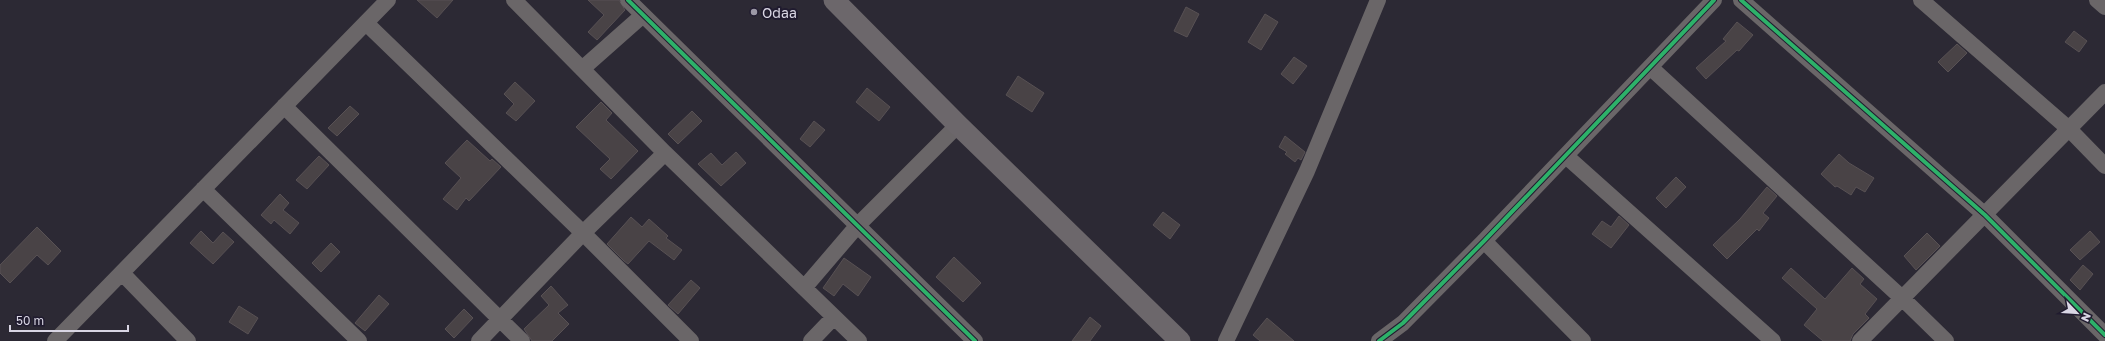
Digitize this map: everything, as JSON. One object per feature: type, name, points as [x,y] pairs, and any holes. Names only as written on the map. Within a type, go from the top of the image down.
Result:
[{"type":"main road","points":[[834,0],[958,125],[1180,341]]},
{"type":"street","points":[[55,341],[388,0]]},
{"type":"street","points":[[514,0],[665,153],[859,341]]},
{"type":"street","points":[[628,0],[975,341]]},
{"type":"street","points":[[1226,341],[1307,171],[1378,0]]},
{"type":"street","points":[[1379,341],[1403,323],[1484,241],[1714,0]]},
{"type":"street","points":[[1741,0],[1984,215],[2105,335]]},
{"type":"street","points":[[1921,0],[2069,129],[2105,166]]},
{"type":"street","points":[[2097,0],[2105,7]]},
{"type":"street","points":[[582,69],[643,15]]},
{"type":"street","points":[[366,23],[583,233],[691,341]]},
{"type":"street","points":[[1650,68],[1902,298],[1946,341]]},
{"type":"street","points":[[1860,341],[2105,92]]},
{"type":"street","points":[[284,106],[522,341]]},
{"type":"street","points":[[804,288],[858,225],[958,125]]},
{"type":"street","points":[[480,341],[583,233],[665,153]]},
{"type":"street","points":[[1566,156],[1773,341]]},
{"type":"street","points":[[203,189],[359,341]]},
{"type":"street","points":[[1484,241],[1583,341]]},
{"type":"street","points":[[122,273],[188,341]]},
{"type":"street","points":[[810,341],[834,317]]},
{"type":"building","points":[[417,0],[453,0],[437,18]]},
{"type":"building","points":[[588,0],[619,0],[625,10],[597,40],[588,32],[604,15]]},
{"type":"building","points":[[1186,7],[1199,14],[1187,37],[1174,31]]},
{"type":"building","points":[[1265,14],[1278,22],[1261,50],[1248,42]]},
{"type":"building","points":[[1737,22],[1753,35],[1739,51],[1737,50],[1706,79],[1696,68],[1726,41],[1723,39]]},
{"type":"building","points":[[2074,31],[2087,41],[2079,52],[2065,42]]},
{"type":"building","points":[[1957,44],[1967,53],[1948,72],[1938,62]]},
{"type":"building","points":[[1294,57],[1307,66],[1293,84],[1281,74]]},
{"type":"building","points":[[1018,76],[1044,93],[1032,112],[1006,95]]},
{"type":"building","points":[[515,82],[535,101],[516,121],[506,113],[514,104],[504,94]]},
{"type":"building","points":[[867,88],[890,107],[879,121],[856,102]]},
{"type":"building","points":[[601,102],[612,113],[606,120],[638,151],[611,179],[600,169],[610,159],[576,127]]},
{"type":"building","points":[[350,106],[359,114],[337,136],[328,128]]},
{"type":"building","points":[[692,111],[702,121],[678,144],[668,134]]},
{"type":"building","points":[[814,121],[825,130],[810,147],[800,139]]},
{"type":"building","points":[[1285,136],[1305,152],[1301,160],[1298,158],[1295,162],[1285,154],[1287,152],[1279,147]]},
{"type":"building","points":[[467,140],[490,161],[492,159],[501,167],[469,201],[466,198],[457,210],[443,199],[461,178],[445,163]]},
{"type":"building","points":[[736,152],[746,163],[721,186],[698,164],[711,153],[722,165]]},
{"type":"building","points":[[1839,154],[1849,163],[1874,178],[1865,192],[1856,187],[1851,195],[1837,186],[1835,187],[1821,174]]},
{"type":"building","points":[[319,156],[329,165],[307,189],[296,180]]},
{"type":"building","points":[[1676,177],[1686,187],[1666,208],[1656,198]]},
{"type":"building","points":[[1767,187],[1777,196],[1763,213],[1769,218],[1759,231],[1757,229],[1727,259],[1713,245],[1740,219]]},
{"type":"building","points":[[280,194],[289,203],[283,210],[299,223],[290,234],[274,220],[271,224],[261,215]]},
{"type":"building","points":[[1163,212],[1180,225],[1170,239],[1153,225]]},
{"type":"building","points":[[1619,216],[1629,225],[1611,248],[1592,234],[1602,221],[1611,227]]},
{"type":"building","points":[[631,217],[642,227],[649,219],[668,236],[666,238],[682,250],[674,260],[649,241],[628,264],[607,244]]},
{"type":"building","points":[[37,227],[61,251],[48,265],[37,255],[10,283],[0,273],[0,265]]},
{"type":"building","points":[[201,231],[213,243],[223,232],[234,242],[213,264],[190,243]]},
{"type":"building","points":[[2090,231],[2100,242],[2080,260],[2070,250]]},
{"type":"building","points":[[1927,233],[1940,246],[1916,270],[1904,256]]},
{"type":"building","points":[[331,243],[340,252],[321,272],[312,263]]},
{"type":"building","points":[[954,257],[981,283],[963,302],[936,277]]},
{"type":"building","points":[[844,258],[871,277],[858,296],[843,284],[834,296],[823,288]]},
{"type":"building","points":[[2083,265],[2093,274],[2080,290],[2070,280]]},
{"type":"building","points":[[1791,268],[1825,299],[1852,268],[1864,279],[1860,284],[1877,299],[1865,314],[1869,318],[1853,334],[1850,341],[1823,341],[1804,325],[1817,309],[1782,278]]},
{"type":"building","points":[[691,280],[700,288],[678,314],[668,305]]},
{"type":"building","points":[[551,286],[568,305],[558,313],[569,324],[552,341],[532,341],[524,329],[549,305],[541,296]]},
{"type":"building","points":[[379,295],[389,304],[365,331],[355,323]]},
{"type":"building","points":[[239,306],[258,318],[248,334],[229,322]]},
{"type":"building","points":[[464,309],[473,318],[454,338],[445,329]]},
{"type":"building","points":[[1090,317],[1101,326],[1090,341],[1072,341]]},
{"type":"building","points":[[1267,318],[1294,341],[1260,341],[1253,335]]},
{"type":"cycle path","points":[[628,0],[975,341]]},
{"type":"cycle path","points":[[1379,341],[1403,323],[1484,241],[1714,0]]},
{"type":"cycle path","points":[[1741,0],[1985,215],[2105,335]]},
{"type":"place","name":"Odaa","points":[[754,12]]}]
